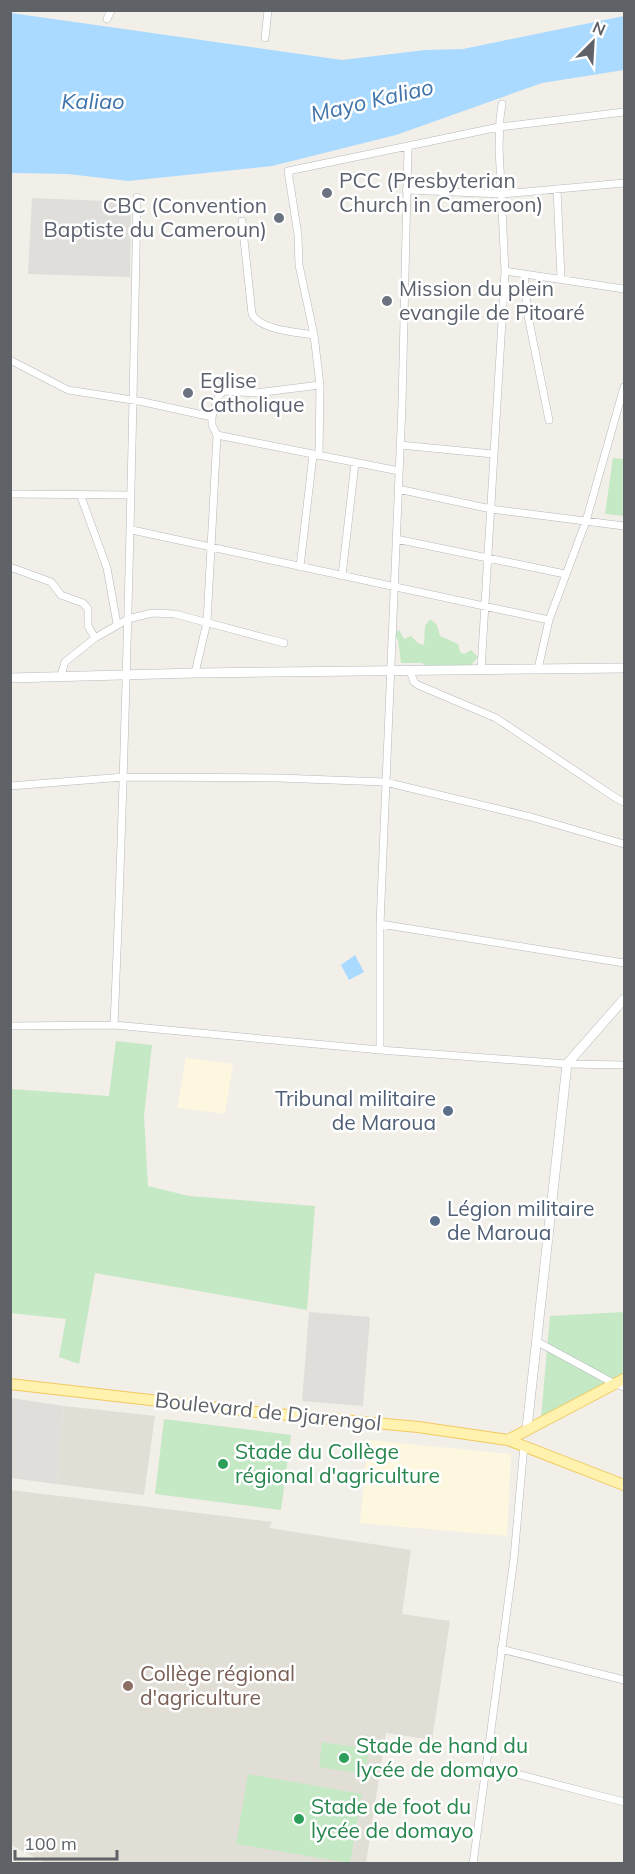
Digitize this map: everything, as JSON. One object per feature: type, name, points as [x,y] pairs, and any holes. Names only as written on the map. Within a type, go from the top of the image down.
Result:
[{"type":"main road","points":[[508,1440],[527,1428],[621,1383]]},
{"type":"main road","name":"Boulevard de Djarengol","points":[[10,1384],[256,1412],[418,1427],[508,1440],[624,1485]]},
{"type":"street","points":[[107,19],[111,10]]},
{"type":"street","points":[[266,38],[268,10]]},
{"type":"street","points":[[482,670],[493,454],[502,343],[504,271],[499,127],[502,104]]},
{"type":"street","points":[[300,567],[316,455],[320,385],[314,335],[299,265],[298,235],[288,171],[499,127],[624,112]]},
{"type":"street","points":[[380,1050],[380,924],[392,671],[408,146]]},
{"type":"street","points":[[406,189],[502,194],[624,183]]},
{"type":"street","points":[[557,189],[561,278]]},
{"type":"street","points":[[114,1025],[132,530],[137,197]]},
{"type":"street","points":[[242,221],[252,314],[255,320],[266,326],[314,335]]},
{"type":"street","points":[[504,271],[624,289]]},
{"type":"street","points":[[524,274],[528,316],[549,420]]},
{"type":"street","points":[[10,360],[68,390],[212,417]]},
{"type":"street","points":[[195,673],[207,622],[216,435],[212,417],[218,397],[223,391],[256,393],[320,385]]},
{"type":"street","points":[[538,669],[549,620],[586,521],[624,387]]},
{"type":"street","points":[[216,435],[399,471]]},
{"type":"street","points":[[400,446],[493,454]]},
{"type":"street","points":[[342,576],[355,463]]},
{"type":"street","points":[[398,489],[491,509],[624,526]]},
{"type":"street","points":[[10,494],[131,495]]},
{"type":"street","points":[[80,494],[107,568],[117,624]]},
{"type":"street","points":[[132,530],[549,620]]},
{"type":"street","points":[[396,539],[565,574]]},
{"type":"street","points":[[10,567],[51,582],[61,595],[83,603],[88,609],[88,626],[95,638]]},
{"type":"street","points":[[61,675],[65,662],[95,638],[128,619],[152,613],[175,614],[284,643]]},
{"type":"street","points":[[10,678],[61,675],[624,668]]},
{"type":"street","points":[[410,671],[414,682],[418,685],[496,718],[624,802]]},
{"type":"street","points":[[10,786],[124,777],[279,778],[385,782],[531,817],[624,844]]},
{"type":"street","points":[[380,924],[624,963]]},
{"type":"street","points":[[527,1428],[567,1064],[624,999]]},
{"type":"street","points":[[10,1026],[114,1025],[380,1050],[567,1064],[624,1065]]},
{"type":"street","points":[[536,1341],[621,1383]]},
{"type":"street","points":[[473,1863],[514,1558],[524,1445]]},
{"type":"street","points":[[501,1649],[624,1680]]},
{"type":"street","points":[[486,1766],[624,1802]]},
{"type":"shaded area","points":[[32,198],[131,202],[130,277],[28,274]]},
{"type":"shaded area","points":[[186,1058],[233,1064],[225,1114],[177,1108]]},
{"type":"shaded area","points":[[309,1312],[370,1317],[363,1406],[302,1401]]},
{"type":"shaded area","points":[[11,1398],[64,1406],[56,1484],[11,1478]]},
{"type":"shaded area","points":[[64,1406],[155,1416],[144,1495],[56,1484]]},
{"type":"shaded area","points":[[368,1440],[511,1454],[507,1536],[360,1523]]},
{"type":"shaded area","name":"Collège régional d'agriculture","points":[[10,1490],[272,1522],[269,1528],[411,1550],[402,1614],[450,1621],[432,1740],[386,1733],[366,1863],[46,1863],[11,1845]]},
{"type":"green space","points":[[613,458],[624,459],[624,516],[605,514]]},
{"type":"green space","points":[[430,619],[437,625],[440,636],[458,644],[460,652],[464,654],[471,650],[478,657],[467,670],[433,671],[422,663],[401,663],[398,640],[393,634],[399,630],[404,639],[411,636],[424,645],[425,626]]},
{"type":"green space","points":[[116,1041],[152,1045],[144,1116],[148,1186],[189,1196],[315,1206],[307,1310],[95,1273],[79,1364],[59,1357],[66,1319],[11,1313],[11,1089],[109,1096]]},
{"type":"green space","points":[[624,1312],[624,1374],[541,1418],[550,1316]]},
{"type":"green space","name":"Stade du Collège régional d'agriculture","points":[[164,1419],[291,1435],[281,1510],[155,1494]]},
{"type":"green space","name":"Stade de hand du lycée de domayo","points":[[322,1742],[369,1749],[365,1774],[319,1767]]},
{"type":"green space","name":"Stade de foot du lycée de domayo","points":[[248,1774],[362,1794],[350,1863],[236,1844]]},
{"type":"water","name":"Kaliao","points":[[11,13],[342,60],[425,50],[463,49],[624,16],[624,70],[542,83],[396,135],[272,166],[128,181],[68,174],[10,173]]},
{"type":"water","points":[[355,955],[364,972],[349,980],[341,965]]},
{"type":"place","name":"PCC (Presbyterian Church in Cameroon)","points":[[327,193]]},
{"type":"place","name":"CBC (Convention Baptiste du Cameroun)","points":[[279,218]]},
{"type":"place","name":"Mission du plein evangile de Pitoaré","points":[[387,301]]},
{"type":"place","name":"Eglise Catholique","points":[[188,393]]},
{"type":"place","name":"Tribunal militaire de Maroua","points":[[448,1111]]},
{"type":"place","name":"Légion militaire de Maroua","points":[[435,1221]]},
{"type":"place","name":"Stade du Collège régional d'agriculture","points":[[223,1464]]},
{"type":"place","name":"Collège régional d'agriculture","points":[[128,1686]]},
{"type":"place","name":"Stade de hand du lycée de domayo","points":[[344,1758]]},
{"type":"place","name":"Stade de foot du lycée de domayo","points":[[299,1819]]},
{"type":"water label","name":"Mayo Kaliao","points":[[372,100]]}]
